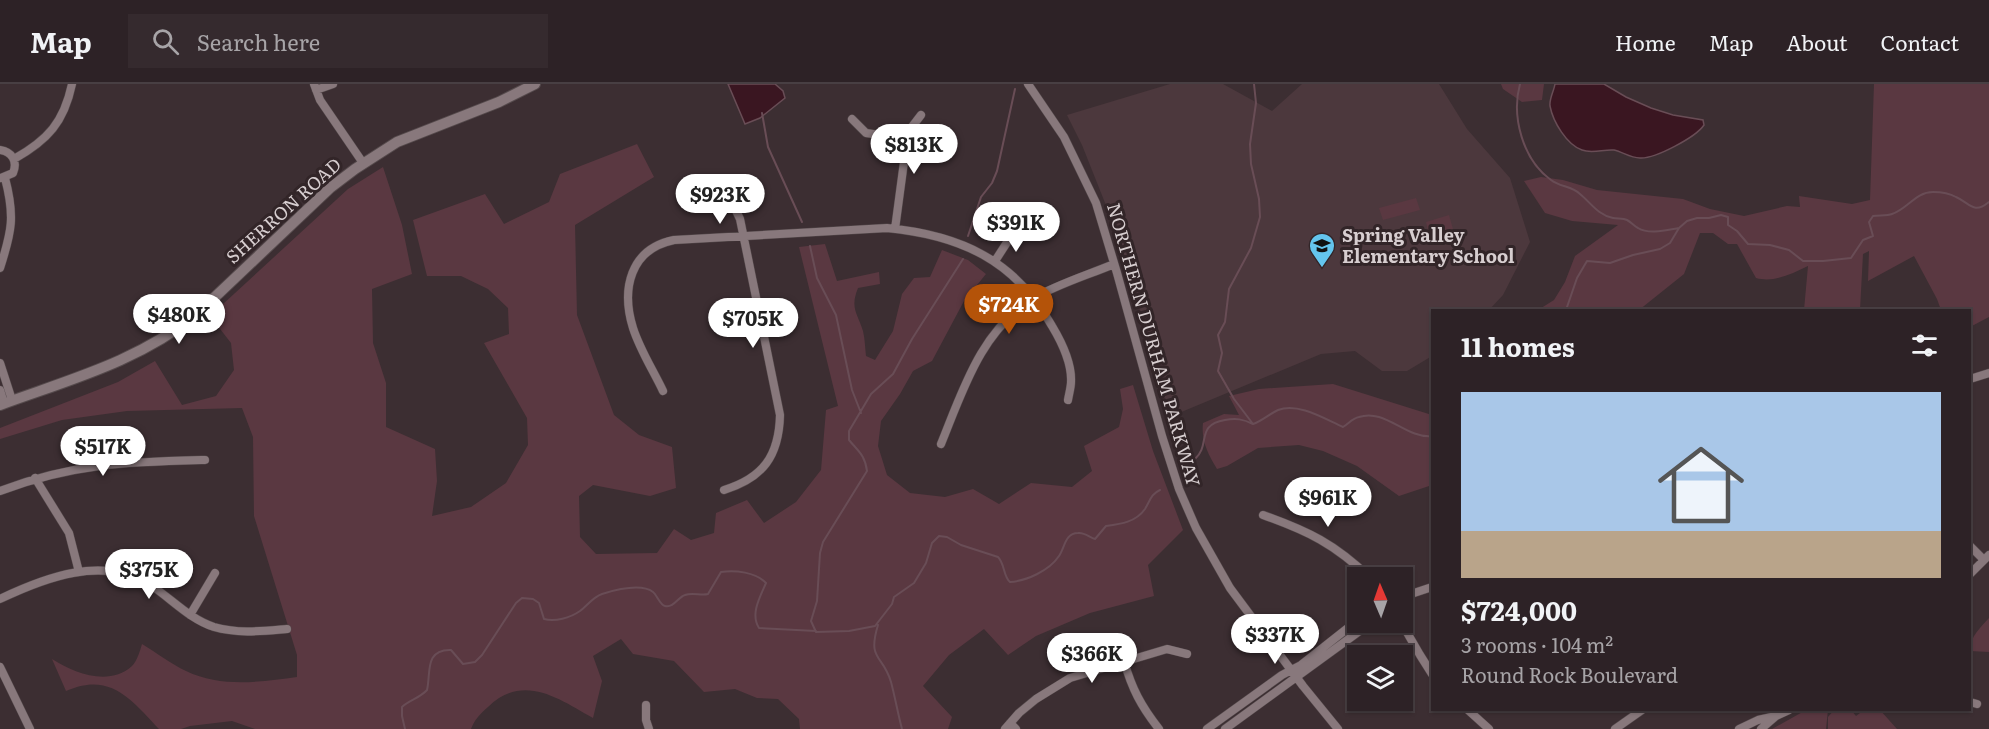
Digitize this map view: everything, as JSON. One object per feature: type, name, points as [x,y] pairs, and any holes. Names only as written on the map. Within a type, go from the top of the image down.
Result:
[{"type":"main road","name":"SHERRON ROAD","points":[[6,403],[141,352],[174,332],[197,314],[330,188],[363,163],[406,138],[499,102],[535,84]]},
{"type":"street","points":[[14,159],[43,140],[58,123],[68,104],[72,84]]},
{"type":"street","points":[[333,84],[315,87],[320,100],[363,163]]},
{"type":"street","name":"NORTHERN DURHAM PARKWAY","points":[[1028,84],[1064,137],[1092,194],[1106,232],[1162,436],[1186,506],[1230,588],[1338,729]]},
{"type":"street","points":[[895,229],[908,132],[921,115]]},
{"type":"street","points":[[852,119],[866,133],[907,139]]},
{"type":"street","points":[[0,150],[8,152],[14,159],[15,168],[2,178],[10,200],[12,219],[0,268]]},
{"type":"street","points":[[724,490],[753,478],[762,469],[775,449],[780,427],[777,401],[743,236],[737,210],[728,194]]},
{"type":"street","points":[[663,391],[633,327],[630,315],[629,289],[632,272],[646,252],[666,242],[895,229],[915,231],[952,240],[995,261],[1035,298],[1056,332],[1069,366],[1072,380],[1068,399]]},
{"type":"street","points":[[995,261],[1015,230]]},
{"type":"street","points":[[941,444],[985,344],[1006,319],[1035,298],[1114,264]]},
{"type":"street","points":[[0,363],[6,403]]},
{"type":"street","points":[[1971,379],[1989,373]]},
{"type":"street","points":[[0,390],[6,403]]},
{"type":"street","points":[[0,491],[35,478],[108,463],[205,460]]},
{"type":"street","points":[[35,478],[69,533],[79,572]]},
{"type":"street","points":[[1263,515],[1316,536],[1342,553],[1358,567]]},
{"type":"street","points":[[1971,547],[1986,558],[1971,573]]},
{"type":"street","points":[[0,599],[64,575],[94,569],[131,575],[149,584],[190,615],[214,627],[236,631],[287,629]]},
{"type":"street","points":[[190,615],[215,573]]},
{"type":"street","points":[[1413,593],[1431,587]]},
{"type":"street","points":[[1225,729],[1347,629]]},
{"type":"street","points":[[1207,729],[1282,675],[1294,674],[1356,633]]},
{"type":"street","points":[[1407,633],[1431,672]]},
{"type":"street","points":[[1016,729],[1007,726],[1036,699],[1070,678],[1167,650],[1187,654]]},
{"type":"street","points":[[1124,661],[1136,698],[1159,729]]},
{"type":"street","points":[[0,667],[30,729]]},
{"type":"street","points":[[646,705],[646,720],[649,729]]},
{"type":"street","points":[[1469,711],[1489,729]]},
{"type":"street","points":[[1615,729],[1641,711]]},
{"type":"street","points":[[1739,729],[1787,711]]},
{"type":"street","points":[[1761,729],[1776,716]]},
{"type":"shaded area","points":[[728,84],[775,84],[783,91],[785,98],[760,118],[745,124]]},
{"type":"shaded area","name":"Spring Valley Elementary School","points":[[1170,84],[1223,84],[1272,111],[1302,84],[1439,84],[1467,129],[1510,178],[1530,242],[1503,295],[1490,309],[1431,309],[1431,357],[1407,371],[1382,371],[1355,351],[1321,354],[1167,418],[1145,328],[1119,238],[1082,145],[1067,115]]},
{"type":"shaded area","points":[[1501,84],[1544,84],[1542,100],[1522,102],[1503,89]]},
{"type":"shaded area","points":[[1555,84],[1604,84],[1651,108],[1673,115],[1703,120],[1704,125],[1684,141],[1647,157],[1633,157],[1614,150],[1586,151],[1571,143],[1554,119],[1550,103]]},
{"type":"shaded area","points":[[1874,84],[1989,84],[1989,317],[1971,326],[1971,309],[1941,309],[1914,256],[1868,281],[1869,251],[1863,254],[1860,309],[1804,309],[1808,266],[1776,279],[1756,278],[1737,244],[1728,244],[1713,233],[1700,233],[1684,274],[1640,309],[1540,309],[1554,300],[1565,282],[1575,256],[1618,225],[1572,221],[1545,213],[1524,181],[1541,177],[1563,180],[1597,190],[1683,199],[1710,209],[1744,216],[1787,206],[1800,207],[1799,196],[1852,204],[1870,200]]},
{"type":"shaded area","points":[[637,144],[654,177],[575,225],[577,315],[614,415],[639,435],[672,447],[676,488],[650,496],[593,485],[579,496],[580,537],[596,554],[657,553],[674,529],[691,540],[714,533],[716,513],[747,500],[764,523],[796,502],[821,470],[826,410],[838,406],[799,247],[825,244],[837,281],[879,272],[880,284],[858,288],[855,300],[855,310],[864,334],[866,356],[875,360],[893,331],[902,294],[914,278],[930,277],[942,250],[968,260],[986,274],[964,301],[932,361],[913,371],[881,421],[878,446],[887,475],[910,493],[945,497],[973,489],[999,504],[1031,483],[1072,487],[1092,471],[1084,446],[1119,427],[1123,409],[1120,389],[1133,385],[1153,451],[1183,530],[1148,565],[1154,596],[1090,613],[1036,636],[1008,655],[984,629],[949,655],[923,686],[952,717],[948,729],[800,729],[799,719],[778,699],[757,698],[735,689],[704,692],[674,661],[633,654],[621,639],[593,656],[602,681],[593,718],[554,697],[527,690],[501,697],[480,714],[471,729],[255,729],[232,721],[181,729],[159,729],[129,699],[108,687],[95,684],[66,691],[52,659],[81,673],[102,677],[113,676],[132,666],[142,644],[180,668],[213,680],[255,682],[297,677],[297,655],[254,516],[253,437],[242,408],[127,411],[62,420],[0,439],[0,428],[118,382],[155,361],[182,405],[216,396],[234,370],[231,343],[210,316],[348,189],[383,167],[402,225],[412,274],[372,289],[373,343],[386,383],[386,427],[435,449],[437,481],[432,516],[471,507],[506,483],[528,445],[527,418],[484,343],[509,334],[508,308],[488,289],[461,276],[427,276],[413,220],[485,194],[504,224],[549,202],[560,174]]},
{"type":"shaded area","points":[[1416,198],[1420,210],[1383,220],[1379,208]]},
{"type":"shaded area","points":[[1449,215],[1453,229],[1429,235],[1426,222]]},
{"type":"shaded area","points":[[1333,384],[1431,415],[1431,485],[1399,496],[1357,466],[1323,451],[1299,445],[1258,448],[1227,466],[1217,469],[1206,447],[1203,423],[1224,414],[1239,415],[1229,396],[1259,389]]},
{"type":"shaded area","points":[[1989,618],[1989,652],[1971,651],[1973,637]]},
{"type":"shaded area","points":[[1804,711],[1828,711],[1826,729],[1772,729]]},
{"type":"shaded area","points":[[1833,711],[1852,711],[1856,716],[1863,711],[1881,711],[1897,729],[1828,729],[1828,717]]},
{"type":"waterway","points":[[1253,424],[1234,399],[1218,371],[1222,353],[1218,335],[1225,322],[1229,289],[1251,248],[1260,217],[1250,144],[1256,103],[1254,84]]},
{"type":"waterway","points":[[1520,84],[1518,124],[1527,150],[1541,171],[1555,182],[1577,191],[1608,216],[1625,219],[1647,231],[1679,228]]},
{"type":"waterway","points":[[968,236],[981,197],[992,183],[997,171],[1015,89]]},
{"type":"waterway","points":[[762,113],[768,147],[802,222]]},
{"type":"waterway","points":[[1566,309],[1577,278],[1587,261],[1610,263],[1660,249],[1670,243],[1679,228],[1687,221],[1697,218],[1721,215],[1728,217],[1728,225],[1737,231],[1748,244],[1770,245],[1789,250],[1803,261],[1823,261],[1851,258],[1863,240],[1873,236],[1869,222],[1873,216],[1898,212],[1921,195],[1939,192],[1961,199],[1975,208],[1989,202]]},
{"type":"waterway","points":[[810,246],[817,278],[836,315],[852,390],[861,413]]},
{"type":"waterway","points":[[963,259],[912,339],[893,374],[871,394],[849,431],[849,440],[863,457],[867,471],[823,542],[820,553],[817,601],[811,621],[816,632],[849,631],[875,626],[892,604],[894,597],[914,583],[926,563],[932,543],[939,536],[998,557],[1010,582],[1016,581],[1037,574],[1055,561],[1070,535],[1081,533],[1095,539],[1106,526],[1133,520],[1160,490]]},
{"type":"waterway","points":[[1195,459],[1200,454],[1210,426],[1225,420],[1236,419],[1253,424],[1286,408],[1303,410],[1343,427],[1357,418],[1369,415],[1387,420],[1413,433],[1431,436]]},
{"type":"waterway","points":[[405,729],[402,707],[427,690],[430,664],[436,654],[451,650],[463,664],[475,662],[516,603],[522,598],[533,599],[539,603],[544,619],[548,620],[567,617],[583,609],[599,595],[628,588],[648,589],[663,605],[668,606],[685,595],[708,594],[721,572],[733,571],[757,576],[766,583],[755,617],[759,628],[816,631]]},
{"type":"waterway","points":[[878,625],[875,651],[888,673],[902,729]]},
{"type":"place","name":"Spring Valley Elementary School","points":[[1322,269]]}]
